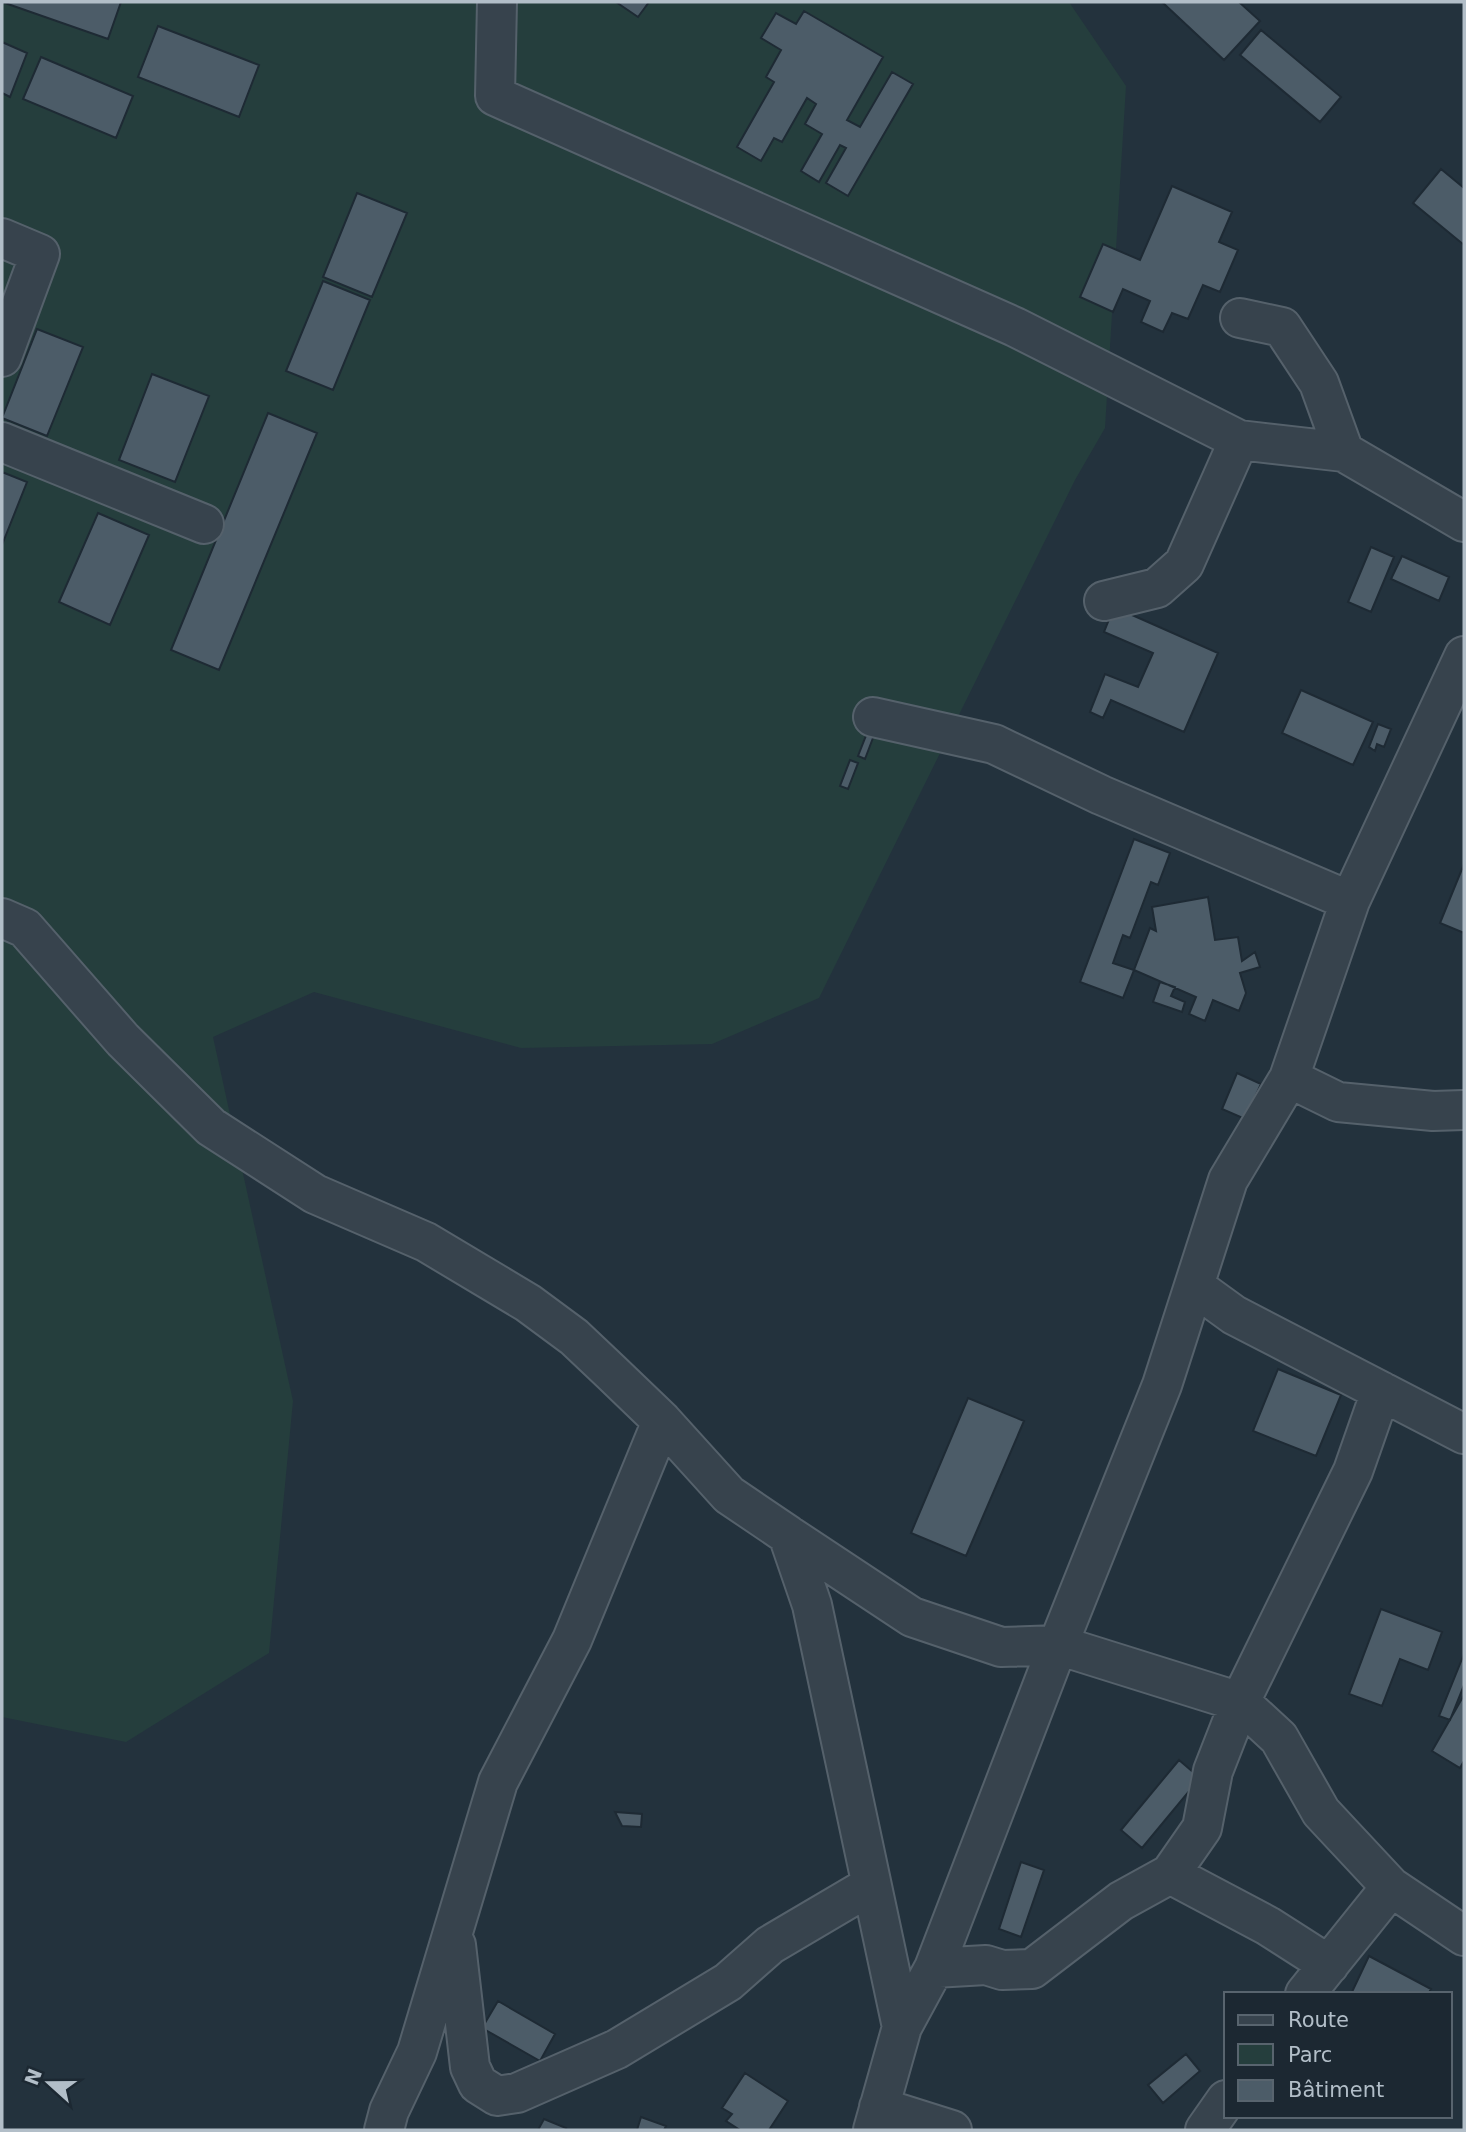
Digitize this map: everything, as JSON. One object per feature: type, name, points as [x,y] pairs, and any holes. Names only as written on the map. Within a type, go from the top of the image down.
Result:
[{"type":"street","points":[[497,2],[495,96],[1015,327],[1238,440],[1344,452],[1464,522]]},
{"type":"street","points":[[2,238],[40,254],[2,358]]},
{"type":"street","points":[[1240,318],[1282,327],[1319,383],[1344,452]]},
{"type":"street","points":[[1104,601],[1157,588],[1184,564],[1238,440]]},
{"type":"street","points":[[2,442],[204,524]]},
{"type":"street","points":[[952,2130],[876,2119],[902,2027],[934,1968],[1058,1644],[1163,1385],[1228,1180],[1289,1078],[1350,901],[1462,664]]},
{"type":"street","points":[[873,717],[994,744],[1101,796],[1350,901]]},
{"type":"street","points":[[2,918],[25,928],[123,1040],[211,1127],[315,1194],[425,1241],[528,1303],[574,1337],[662,1421],[729,1495],[912,1617],[1001,1647],[1058,1644],[1240,1702],[1279,1738],[1321,1812],[1391,1887],[1464,1936]]},
{"type":"street","points":[[1289,1078],[1338,1102],[1433,1111],[1464,1110]]},
{"type":"street","points":[[1194,1286],[1234,1315],[1464,1434]]},
{"type":"street","points":[[934,1968],[986,1965],[1002,1970],[1032,1969],[1121,1901],[1170,1874],[1202,1829],[1213,1771],[1240,1702],[1353,1471],[1381,1391]]},
{"type":"street","points":[[384,2130],[389,2111],[418,2052],[498,1782],[572,1640],[662,1421]]},
{"type":"street","points":[[788,1535],[812,1605],[902,2027]]},
{"type":"street","points":[[1170,1874],[1268,1926],[1329,1965]]},
{"type":"street","points":[[455,1929],[470,2067],[478,2084],[497,2096],[538,2085],[617,2049],[728,1982],[770,1945],[870,1886]]},
{"type":"street","points":[[1306,1992],[1391,1887]]},
{"type":"street","points":[[1205,2130],[1224,2103]]},
{"type":"green space","points":[[2,2],[1069,2],[1126,86],[1105,428],[1075,480],[819,998],[712,1044],[521,1048],[314,992],[213,1037],[293,1401],[269,1653],[126,1742],[2,1717]]},
{"type":"building","points":[[2,2],[121,2],[108,39]]},
{"type":"building","points":[[616,2],[649,2],[638,17]]},
{"type":"building","points":[[1162,2],[1239,2],[1260,21],[1224,60]]},
{"type":"building","points":[[804,11],[883,57],[847,120],[860,127],[892,72],[913,84],[848,196],[826,183],[846,148],[840,145],[819,182],[801,171],[822,134],[805,124],[816,104],[807,98],[782,142],[774,138],[761,161],[737,147],[774,82],[766,77],[781,50],[761,38],[776,13],[796,24]]},
{"type":"building","points":[[158,26],[259,65],[239,117],[138,77]]},
{"type":"building","points":[[1261,30],[1341,97],[1320,122],[1240,55]]},
{"type":"building","points":[[2,42],[27,53],[10,97],[2,93]]},
{"type":"building","points":[[41,57],[133,96],[116,138],[23,99]]},
{"type":"building","points":[[1441,169],[1464,188],[1464,245],[1413,203]]},
{"type":"building","points":[[1172,186],[1232,212],[1219,242],[1238,250],[1220,292],[1203,285],[1188,319],[1172,313],[1163,332],[1141,322],[1150,301],[1123,289],[1113,312],[1080,297],[1103,244],[1140,260]]},
{"type":"building","points":[[357,193],[407,213],[372,297],[323,277]]},
{"type":"building","points":[[323,281],[370,300],[333,390],[286,371]]},
{"type":"building","points":[[37,329],[83,347],[47,436],[2,418]]},
{"type":"building","points":[[152,374],[209,396],[175,482],[119,460]]},
{"type":"building","points":[[268,413],[317,433],[219,670],[171,650]]},
{"type":"building","points":[[2,472],[27,482],[2,545]]},
{"type":"building","points":[[98,513],[149,535],[110,625],[59,602]]},
{"type":"building","points":[[1371,547],[1394,557],[1371,612],[1348,602]]},
{"type":"building","points":[[1402,556],[1449,577],[1439,601],[1391,579]]},
{"type":"building","points":[[1114,607],[1218,653],[1184,732],[1111,700],[1103,718],[1090,712],[1105,674],[1138,687],[1153,653],[1104,632]]},
{"type":"building","points":[[1301,690],[1373,722],[1353,765],[1282,733]]},
{"type":"building","points":[[1378,724],[1391,729],[1384,747],[1377,744],[1375,751],[1369,747]]},
{"type":"building","points":[[869,728],[876,730],[865,759],[858,756]]},
{"type":"building","points":[[850,760],[858,763],[848,789],[840,786]]},
{"type":"building","points":[[1134,839],[1170,853],[1158,885],[1151,882],[1130,938],[1123,935],[1113,963],[1134,970],[1123,998],[1080,982]]},
{"type":"building","points":[[1464,864],[1464,933],[1440,923]]},
{"type":"building","points":[[1208,897],[1215,940],[1238,937],[1242,961],[1255,952],[1260,967],[1240,973],[1246,993],[1239,1011],[1213,1000],[1205,1021],[1189,1014],[1196,997],[1134,970],[1150,928],[1156,931],[1152,907]]},
{"type":"building","points":[[1160,982],[1175,987],[1171,996],[1185,1002],[1182,1012],[1153,1002]]},
{"type":"building","points":[[1237,1073],[1261,1084],[1245,1119],[1222,1109]]},
{"type":"building","points":[[1278,1369],[1341,1395],[1316,1456],[1253,1431]]},
{"type":"building","points":[[968,1398],[1024,1421],[966,1556],[911,1533]]},
{"type":"building","points":[[1381,1609],[1442,1632],[1428,1670],[1400,1659],[1382,1706],[1349,1694]]},
{"type":"building","points":[[1464,1654],[1464,1685],[1450,1720],[1439,1716]]},
{"type":"building","points":[[1464,1695],[1464,1761],[1460,1768],[1432,1751]]},
{"type":"building","points":[[1179,1760],[1200,1778],[1142,1848],[1121,1830]]},
{"type":"building","points":[[615,1812],[642,1814],[641,1827],[622,1826]]},
{"type":"building","points":[[1021,1862],[1044,1870],[1021,1937],[999,1929]]},
{"type":"building","points":[[1369,1956],[1431,1989],[1429,1992],[1352,1992]]},
{"type":"building","points":[[498,2001],[555,2034],[540,2061],[482,2028]]},
{"type":"building","points":[[1186,2054],[1200,2071],[1163,2103],[1148,2085]]},
{"type":"building","points":[[745,2073],[788,2101],[769,2130],[740,2130],[726,2121],[732,2114],[722,2108]]},
{"type":"building","points":[[641,2117],[666,2126],[664,2130],[637,2130]]},
{"type":"building","points":[[544,2119],[566,2128],[538,2130]]}]
